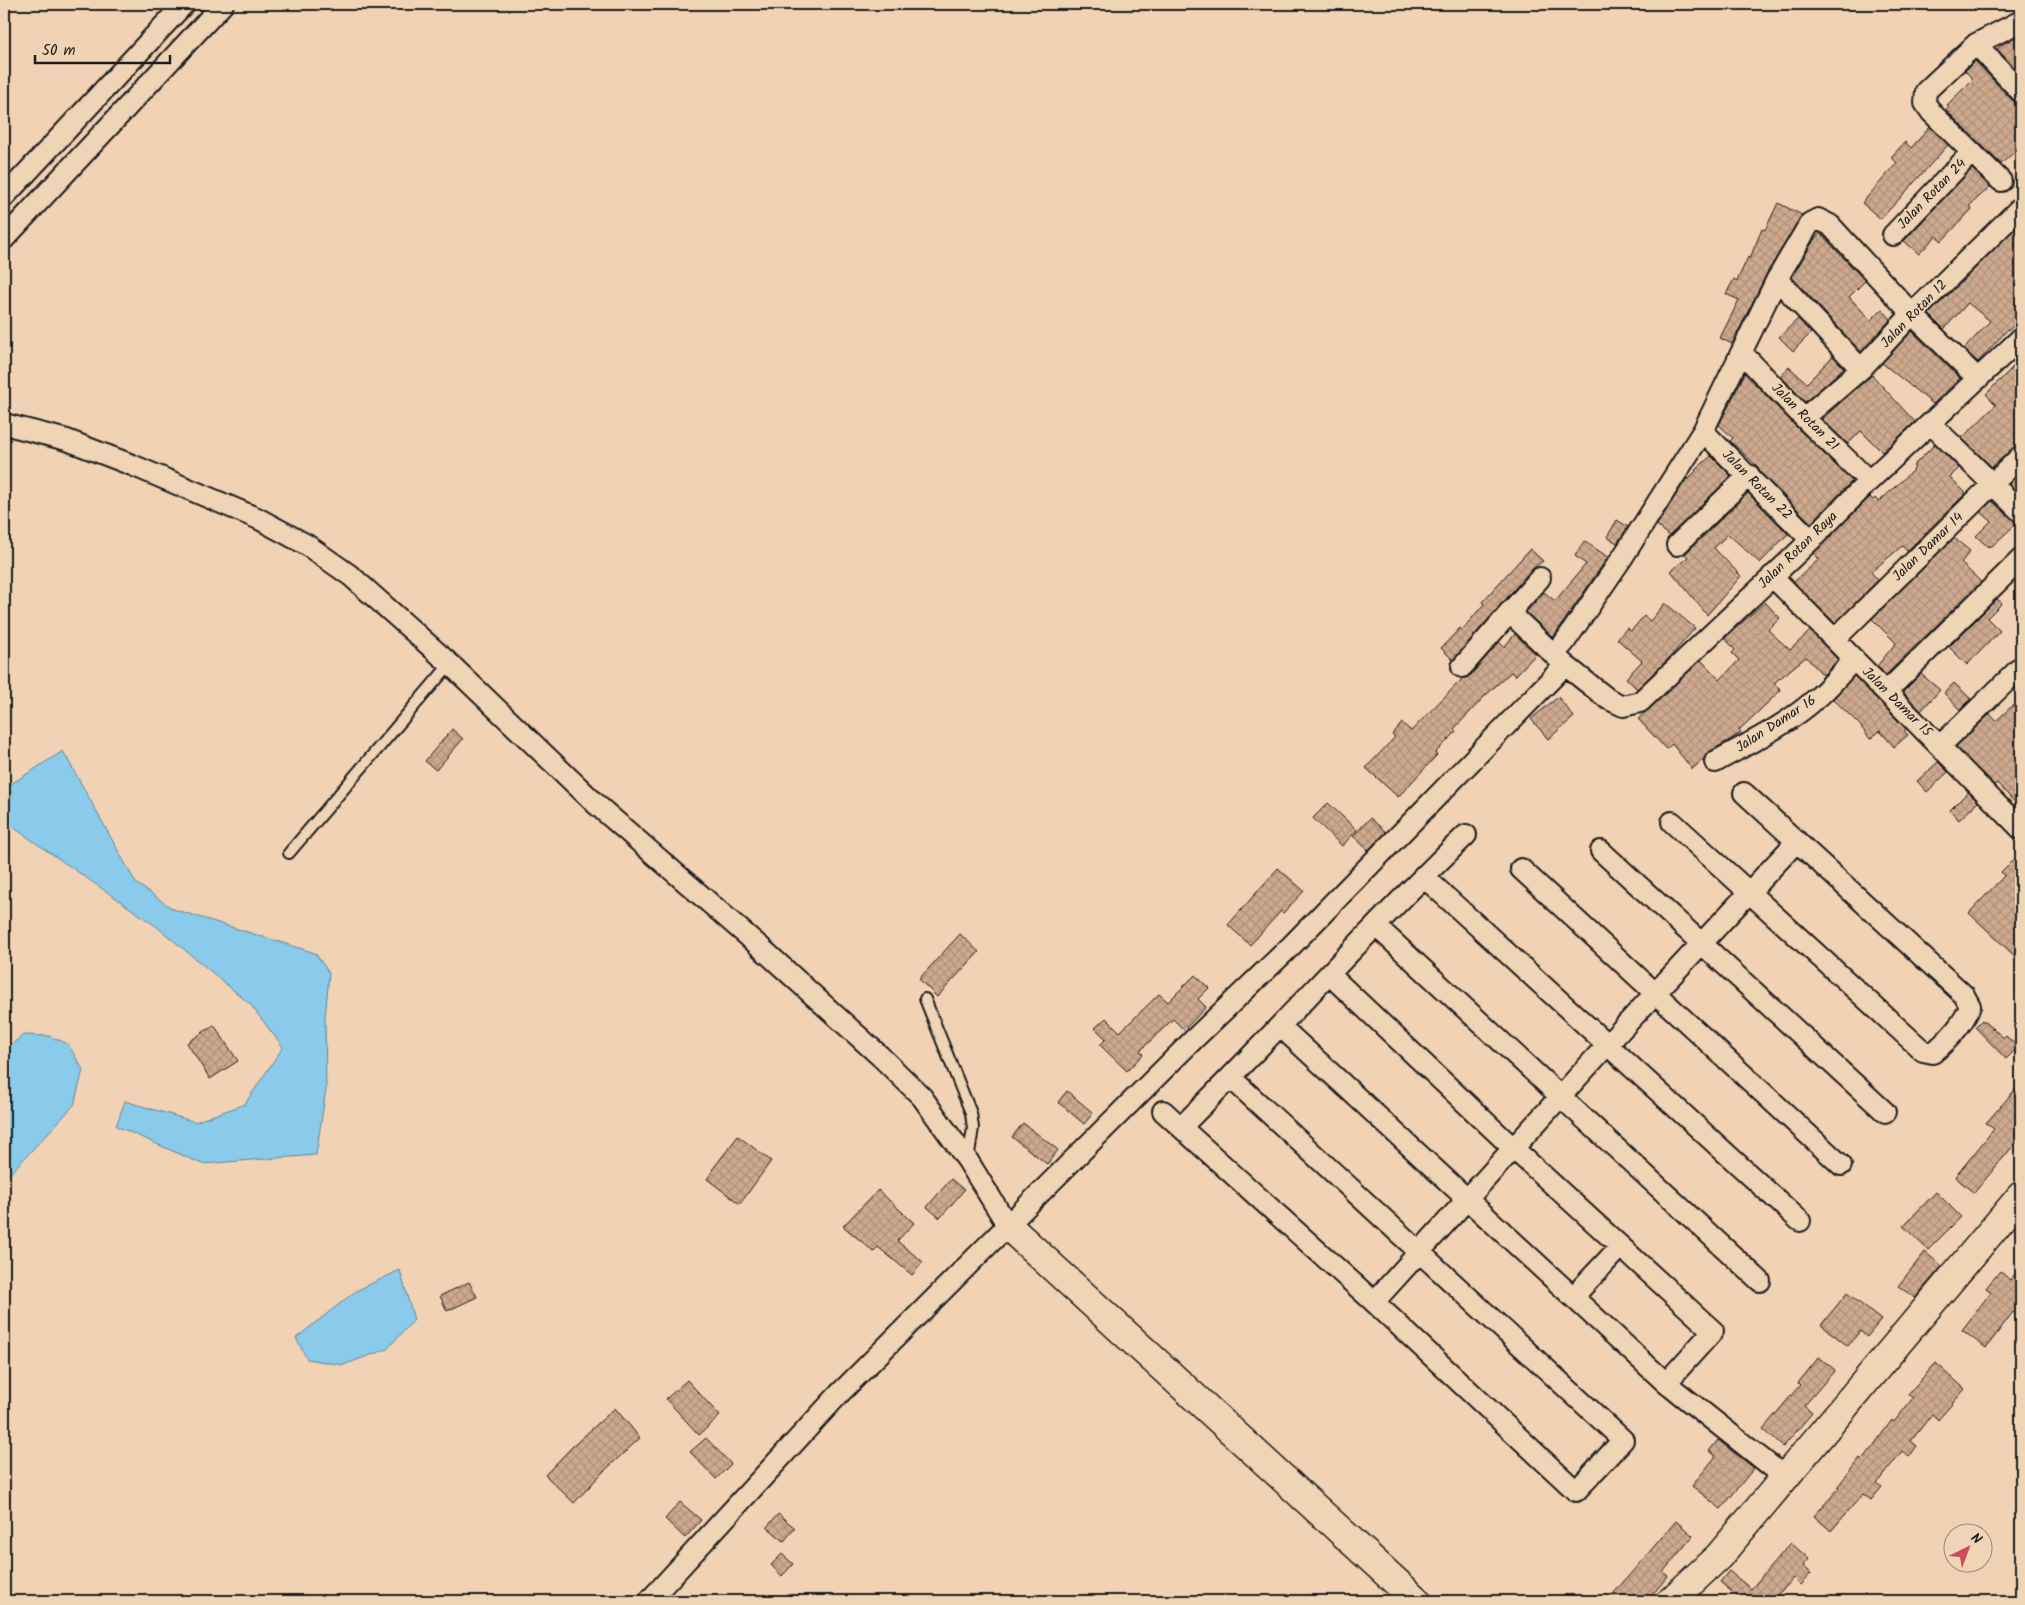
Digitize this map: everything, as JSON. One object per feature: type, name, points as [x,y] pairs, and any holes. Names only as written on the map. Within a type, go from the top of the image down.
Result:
[{"type":"street","points":[[4,197],[184,4]]},
{"type":"street","points":[[4,239],[223,4]]},
{"type":"street","points":[[2001,181],[1932,113],[1926,103],[1926,92],[1976,44],[2021,21]]},
{"type":"street","points":[[1976,44],[2021,92]]},
{"type":"street","name":"Jalan Rotan 24","points":[[1892,235],[1972,152]]},
{"type":"street","name":"Jalan Rotan 12","points":[[1804,418],[1861,369],[1912,314],[2021,207]]},
{"type":"street","points":[[650,1601],[839,1394],[1194,1039],[1291,946],[1559,660],[1564,643],[1622,558],[1703,430],[1777,279],[1810,223],[1818,219],[1830,225],[1912,314],[1978,379]]},
{"type":"street","points":[[1777,279],[1861,369]]},
{"type":"street","name":"Jalan Rotan Raya","points":[[1509,612],[1559,660],[1608,699],[1623,706],[1640,702],[1811,540],[1868,481],[2021,338]]},
{"type":"street","name":"Jalan Rotan 21","points":[[1742,353],[1868,481]]},
{"type":"street","points":[[4,424],[67,440],[259,519],[307,545],[351,576],[450,664],[597,805],[758,944],[880,1056],[922,1097],[968,1161],[1008,1226],[1417,1601]]},
{"type":"street","points":[[1931,424],[2021,512]]},
{"type":"street","name":"Jalan Rotan 22","points":[[1703,430],[1811,540]]},
{"type":"street","name":"Jalan Damar 14","points":[[1835,639],[2021,456]]},
{"type":"street","points":[[1677,545],[1748,475]]},
{"type":"street","points":[[1886,692],[2021,559]]},
{"type":"street","name":"Jalan Damar 15","points":[[1772,576],[2021,829]]},
{"type":"street","points":[[1462,667],[1540,578]]},
{"type":"street","name":"Jalan Damar 16","points":[[1715,762],[1759,738],[1807,706],[1854,659]]},
{"type":"street","points":[[1940,746],[2021,667]]},
{"type":"street","points":[[1672,822],[1923,1051],[1933,1053],[1943,1045],[1967,1015],[1970,1006],[1964,995],[1744,793]]},
{"type":"street","points":[[1181,1127],[1231,1078],[1423,876],[1466,835]]},
{"type":"street","points":[[1374,1302],[1560,1096],[1797,841]]},
{"type":"street","points":[[1601,851],[1885,1112]]},
{"type":"street","points":[[1521,869],[1841,1164]]},
{"type":"street","points":[[1423,876],[1800,1221]]},
{"type":"street","points":[[1376,926],[1760,1281]]},
{"type":"street","points":[[1329,974],[1513,1148],[1713,1332],[1666,1384]]},
{"type":"street","points":[[1280,1026],[1666,1384],[1786,1478]]},
{"type":"street","points":[[1163,1111],[1374,1302],[1576,1491],[1623,1440],[1231,1078]]},
{"type":"street","points":[[1671,1601],[1719,1556],[2021,1196]]},
{"type":"street","points":[[1574,1297],[1620,1247]]},
{"type":"lane","points":[[290,852],[450,664]]},
{"type":"lane","points":[[925,999],[971,1113],[973,1128],[968,1161]]},
{"type":"water","points":[[63,751],[136,883],[173,909],[315,953],[329,973],[325,1019],[326,1089],[316,1155],[202,1164],[116,1126],[125,1101],[195,1122],[245,1104],[283,1047],[250,1004],[156,926],[7,823],[5,788]]},
{"type":"water","points":[[23,1035],[49,1036],[68,1044],[83,1070],[74,1105],[4,1180],[4,1051]]},
{"type":"water","points":[[400,1270],[414,1320],[387,1349],[343,1365],[307,1359],[296,1338],[356,1291]]},
{"type":"building","points":[[2021,34],[2021,75],[1997,49]]},
{"type":"building","points":[[1975,61],[2012,100],[2021,104],[2021,146],[2001,164],[1946,110],[1949,106],[1947,105],[1973,79],[1965,71]]},
{"type":"building","points":[[1930,127],[1948,145],[1881,219],[1862,203],[1897,163],[1891,157],[1905,142],[1911,148]]},
{"type":"building","points":[[1972,169],[1990,187],[1969,206],[1972,209],[1942,241],[1936,236],[1919,254],[1904,241]]},
{"type":"building","points":[[1778,203],[1802,215],[1767,273],[1732,344],[1720,338],[1739,300],[1726,294],[1734,279],[1737,281],[1748,257],[1750,258],[1762,229],[1765,230]]},
{"type":"building","points":[[2021,223],[2021,318],[2008,329],[1978,362],[1964,349],[1990,321],[1968,303],[1944,329],[1929,314]]},
{"type":"building","points":[[1820,233],[1865,281],[1849,297],[1871,320],[1882,309],[1891,319],[1861,352],[1792,277]]},
{"type":"building","points":[[1798,319],[1811,333],[1793,351],[1779,337]]},
{"type":"building","points":[[1912,331],[1960,378],[1933,404],[1882,363]]},
{"type":"building","points":[[1833,356],[1844,368],[1805,402],[1781,376],[1789,367],[1807,383]]},
{"type":"building","points":[[2021,359],[2021,444],[2013,448],[1992,467],[1962,438],[1996,405],[1986,394]]},
{"type":"building","points":[[1745,373],[1795,426],[1852,481],[1811,523],[1760,472],[1758,467],[1730,441],[1733,438],[1719,425]]},
{"type":"building","points":[[1872,375],[1915,422],[1882,452],[1861,431],[1848,444],[1822,419]]},
{"type":"building","points":[[1935,444],[1959,468],[1950,477],[1966,493],[1907,551],[1902,546],[1871,572],[1878,580],[1835,623],[1794,582],[1819,559],[1814,553],[1870,497],[1873,500],[1875,498],[1879,502],[1915,468],[1913,466]]},
{"type":"building","points":[[1711,456],[1731,476],[1669,536],[1657,525],[1683,484]]},
{"type":"building","points":[[2021,472],[2021,496],[2009,484]]},
{"type":"building","points":[[1748,493],[1788,534],[1760,563],[1728,534],[1714,548],[1741,576],[1707,615],[1671,571],[1688,557],[1685,554]]},
{"type":"building","points":[[1992,501],[2017,523],[1991,547],[1990,545],[1988,547],[1976,536],[1991,521],[1981,512]]},
{"type":"building","points":[[1617,520],[1628,527],[1617,543],[1607,537]]},
{"type":"building","points":[[1954,538],[1970,551],[1961,563],[1981,582],[1886,675],[1877,666],[1896,643],[1872,619]]},
{"type":"building","points":[[1584,541],[1608,557],[1553,637],[1526,612],[1544,592],[1555,601],[1586,564],[1575,556]]},
{"type":"building","points":[[1530,549],[1543,561],[1531,570],[1453,660],[1441,648],[1460,628],[1462,630],[1484,604],[1482,602]]},
{"type":"building","points":[[1997,599],[2002,603],[1987,618],[2000,631],[1967,665],[1949,647]]},
{"type":"building","points":[[1765,602],[1780,618],[1768,630],[1790,650],[1810,631],[1838,660],[1823,675],[1806,657],[1774,683],[1781,690],[1739,730],[1741,733],[1709,752],[1692,769],[1672,744],[1666,749],[1638,719],[1701,660],[1720,680],[1739,660],[1732,653],[1735,650],[1725,638]]},
{"type":"building","points":[[1665,603],[1695,628],[1670,657],[1637,689],[1626,678],[1642,661],[1617,639],[1627,628],[1631,631],[1644,616],[1650,621]]},
{"type":"building","points":[[1515,634],[1536,654],[1515,676],[1511,672],[1485,696],[1454,729],[1456,732],[1435,753],[1437,755],[1398,797],[1366,768],[1395,737],[1392,735],[1402,723],[1411,731],[1463,678],[1471,675],[1499,642],[1504,647]]},
{"type":"building","points":[[1921,674],[1940,690],[1921,711],[1903,692]]},
{"type":"building","points":[[1854,676],[1906,729],[1904,731],[1908,735],[1894,747],[1880,731],[1870,739],[1859,724],[1833,699]]},
{"type":"building","points":[[1954,683],[1971,699],[1960,710],[1944,693]]},
{"type":"building","points":[[1558,697],[1574,717],[1548,739],[1531,719]]},
{"type":"building","points":[[2013,705],[2021,714],[2021,809],[1997,783],[1994,785],[1956,747],[1990,714],[1996,721]]},
{"type":"building","points":[[452,729],[463,739],[436,770],[425,761]]},
{"type":"building","points":[[1938,762],[1948,772],[1927,792],[1917,781]]},
{"type":"building","points":[[1968,792],[1978,802],[1959,820],[1950,810]]},
{"type":"building","points":[[1328,803],[1357,830],[1342,846],[1313,818]]},
{"type":"building","points":[[1370,818],[1386,832],[1368,850],[1353,836]]},
{"type":"building","points":[[2014,859],[2021,867],[2021,962],[1969,913],[2004,876],[2001,872]]},
{"type":"building","points":[[1278,868],[1304,891],[1283,913],[1281,911],[1250,945],[1228,925]]},
{"type":"building","points":[[960,934],[979,952],[937,997],[919,979]]},
{"type":"building","points":[[1195,975],[1209,988],[1198,999],[1206,1007],[1184,1030],[1173,1019],[1140,1051],[1143,1054],[1127,1071],[1100,1045],[1106,1039],[1095,1028],[1106,1018],[1120,1032],[1159,994],[1168,1002]]},
{"type":"building","points":[[1982,1020],[2004,1038],[2006,1036],[2018,1047],[2006,1059],[1975,1027]]},
{"type":"building","points":[[214,1025],[238,1061],[210,1079],[187,1043]]},
{"type":"building","points":[[2021,1083],[2021,1138],[1974,1193],[1955,1177],[1994,1129],[1986,1123]]},
{"type":"building","points":[[1067,1091],[1093,1113],[1084,1124],[1058,1102]]},
{"type":"building","points":[[1023,1123],[1058,1150],[1047,1164],[1012,1137]]},
{"type":"building","points":[[738,1136],[771,1161],[740,1204],[707,1179]]},
{"type":"building","points":[[951,1179],[964,1190],[940,1218],[927,1207]]},
{"type":"building","points":[[878,1190],[914,1223],[897,1241],[923,1262],[912,1275],[878,1247],[874,1252],[843,1226]]},
{"type":"building","points":[[1936,1192],[1961,1217],[1928,1250],[1903,1226]]},
{"type":"building","points":[[1925,1252],[1942,1266],[1915,1298],[1898,1286]]},
{"type":"building","points":[[2021,1267],[2021,1318],[2013,1312],[1986,1348],[1962,1330],[1991,1292],[1986,1288],[2000,1271],[2010,1280]]},
{"type":"building","points":[[469,1282],[477,1297],[447,1311],[440,1296]]},
{"type":"building","points":[[1847,1293],[1881,1320],[1867,1337],[1860,1331],[1848,1346],[1821,1325]]},
{"type":"building","points":[[1819,1357],[1835,1370],[1804,1406],[1812,1413],[1783,1447],[1763,1429],[1800,1385],[1798,1383]]},
{"type":"building","points":[[1936,1363],[1965,1389],[1938,1420],[1932,1414],[1911,1441],[1917,1446],[1909,1457],[1902,1451],[1877,1483],[1882,1487],[1871,1500],[1863,1494],[1831,1531],[1814,1516],[1840,1487],[1838,1486],[1860,1458],[1863,1460],[1892,1420],[1894,1422],[1913,1398],[1908,1394]]},
{"type":"building","points":[[687,1380],[720,1416],[699,1435],[666,1399]]},
{"type":"building","points":[[615,1408],[640,1438],[603,1472],[574,1503],[545,1475],[572,1447]]},
{"type":"building","points":[[706,1438],[731,1464],[716,1479],[690,1452]]},
{"type":"building","points":[[1718,1440],[1754,1468],[1721,1509],[1692,1486],[1716,1456],[1709,1451]]},
{"type":"building","points":[[680,1502],[701,1520],[685,1538],[665,1519]]},
{"type":"building","points":[[778,1514],[795,1528],[784,1541],[767,1527]]},
{"type":"building","points":[[1676,1521],[1693,1536],[1663,1572],[1668,1576],[1647,1601],[1607,1601]]},
{"type":"building","points":[[1791,1543],[1809,1559],[1803,1566],[1811,1573],[1800,1585],[1793,1578],[1772,1601],[1741,1601],[1720,1582],[1729,1571],[1751,1589]]},
{"type":"building","points":[[782,1554],[793,1564],[782,1576],[771,1565]]}]
